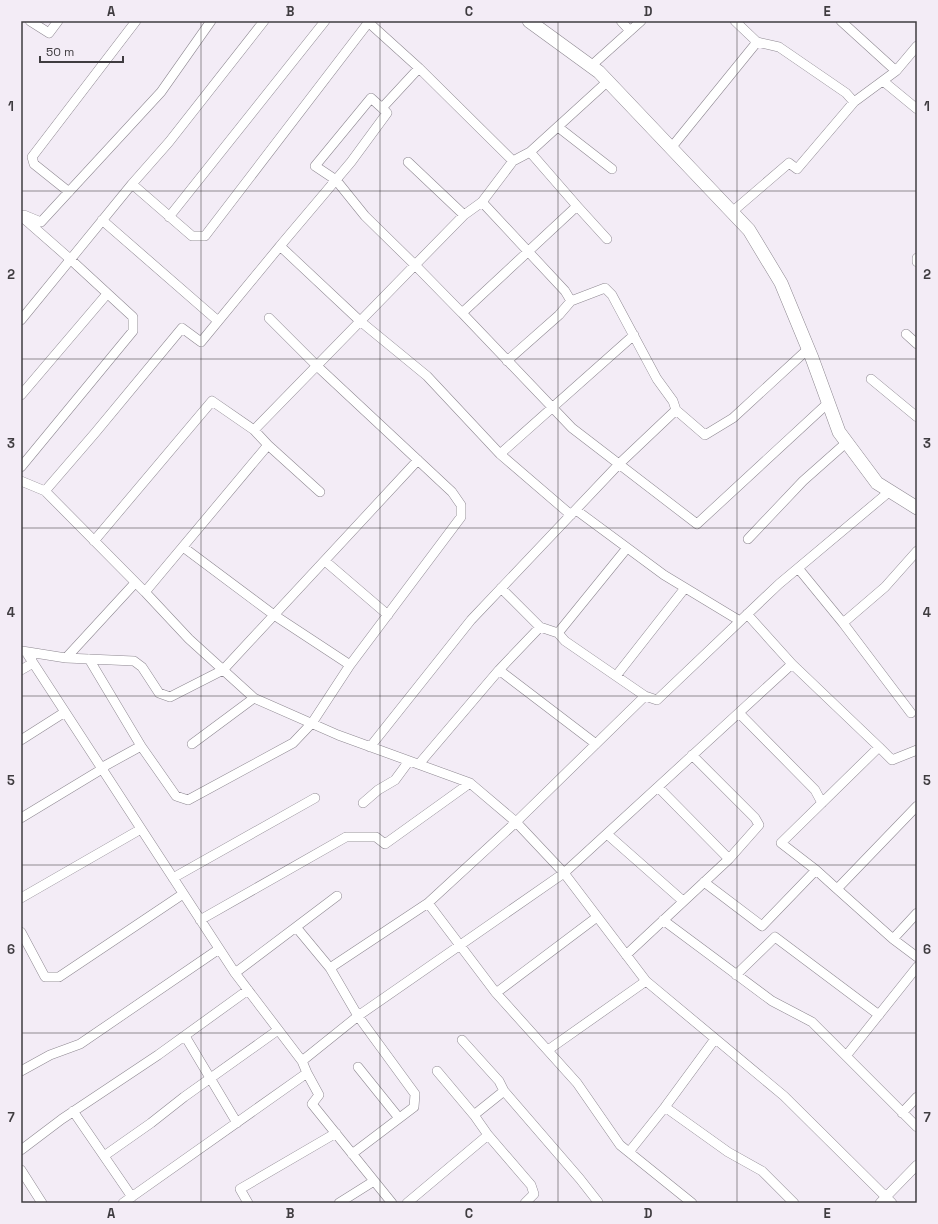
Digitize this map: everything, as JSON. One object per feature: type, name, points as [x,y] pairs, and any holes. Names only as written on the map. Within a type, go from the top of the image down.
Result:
[{"type":"street","points":[[30,21],[49,33],[58,21]]},
{"type":"street","points":[[69,192],[34,164],[32,157],[136,21]]},
{"type":"street","points":[[21,215],[41,222],[161,92],[211,21]]},
{"type":"street","points":[[21,320],[102,220],[169,142],[264,21]]},
{"type":"street","points":[[170,217],[325,21]]},
{"type":"street","points":[[529,21],[591,66],[608,81],[748,230],[781,283],[808,348],[839,432],[877,483],[917,508]]},
{"type":"street","points":[[621,21],[630,31]]},
{"type":"street","points":[[591,66],[642,21]]},
{"type":"street","points":[[735,21],[757,42],[779,47],[846,93],[854,102]]},
{"type":"street","points":[[841,21],[896,71]]},
{"type":"street","points":[[132,184],[192,236],[204,236],[368,22],[419,68],[513,162]]},
{"type":"street","points":[[671,148],[757,42]]},
{"type":"street","points":[[732,212],[789,163],[797,169],[854,102],[896,71],[917,46]]},
{"type":"street","points":[[382,108],[419,68]]},
{"type":"street","points":[[254,430],[464,215],[482,202],[513,162],[530,152],[608,81]]},
{"type":"street","points":[[883,81],[917,109]]},
{"type":"street","points":[[45,490],[95,433],[182,328],[201,342],[280,246],[336,180],[351,162],[387,113],[371,98],[315,166],[336,180],[365,216],[462,313],[572,428],[697,524],[828,402]]},
{"type":"street","points":[[558,127],[612,169]]},
{"type":"street","points":[[530,152],[607,239]]},
{"type":"street","points":[[408,162],[464,215]]},
{"type":"street","points":[[482,202],[565,291],[570,301]]},
{"type":"street","points":[[462,313],[577,206]]},
{"type":"street","points":[[21,215],[133,317],[133,331],[21,467]]},
{"type":"street","points":[[102,220],[218,321]]},
{"type":"street","points":[[280,246],[360,321],[427,376],[500,454],[574,513],[627,548],[664,575],[740,621]]},
{"type":"street","points":[[507,360],[558,315],[570,301],[605,288],[612,295],[657,379],[673,401],[676,410],[705,435],[733,418],[808,348]]},
{"type":"street","points":[[21,395],[107,294]]},
{"type":"street","points":[[89,659],[141,746],[176,796],[188,800],[293,743],[312,723],[350,665],[461,517],[461,504],[452,492],[317,366],[269,318]]},
{"type":"street","points":[[906,334],[917,344]]},
{"type":"street","points":[[500,454],[634,335]]},
{"type":"street","points":[[871,379],[917,417]]},
{"type":"street","points":[[94,541],[212,401],[254,430],[268,445],[320,492]]},
{"type":"street","points":[[370,746],[471,620],[619,464],[676,410]]},
{"type":"street","points":[[748,539],[803,481],[847,442]]},
{"type":"street","points":[[145,592],[268,445]]},
{"type":"street","points":[[23,652],[66,658],[134,661],[142,667],[159,693],[170,697],[223,670],[418,460]]},
{"type":"street","points":[[21,481],[45,490],[189,639],[254,698],[312,723],[470,784],[516,822],[564,873],[646,981],[784,1096],[886,1201],[917,1165]]},
{"type":"street","points":[[501,588],[540,627],[558,633],[565,641],[616,676],[646,696],[657,700],[798,568],[890,491]]},
{"type":"street","points":[[183,547],[274,615],[350,665]]},
{"type":"street","points":[[558,633],[627,548]]},
{"type":"street","points":[[843,623],[885,587],[917,550]]},
{"type":"street","points":[[325,561],[388,615]]},
{"type":"street","points":[[798,568],[843,623],[911,713]]},
{"type":"street","points":[[66,658],[135,583]]},
{"type":"street","points":[[616,676],[685,588]]},
{"type":"street","points":[[748,614],[792,664],[892,760],[917,750]]},
{"type":"street","points":[[419,764],[499,670],[540,627]]},
{"type":"street","points":[[23,652],[33,663],[234,973],[302,1061],[319,1095],[312,1104],[392,1203]]},
{"type":"street","points":[[33,663],[31,660],[42,654]]},
{"type":"street","points":[[21,670],[33,663]]},
{"type":"street","points":[[302,1061],[358,1016],[461,946],[460,945],[564,873],[792,664]]},
{"type":"street","points":[[499,670],[596,744]]},
{"type":"street","points":[[330,968],[428,903],[516,822],[646,696]]},
{"type":"street","points":[[192,744],[254,698]]},
{"type":"street","points":[[21,740],[65,712]]},
{"type":"street","points":[[738,713],[815,790],[822,803]]},
{"type":"street","points":[[21,818],[102,769],[101,768],[141,746]]},
{"type":"street","points":[[879,747],[781,844],[816,870],[893,939],[917,957]]},
{"type":"street","points":[[626,955],[729,859],[759,825],[755,818],[692,755]]},
{"type":"street","points":[[363,803],[378,790],[395,780],[409,761]]},
{"type":"street","points":[[200,920],[346,836],[376,836],[385,844],[470,784]]},
{"type":"street","points":[[658,787],[729,859]]},
{"type":"street","points":[[173,878],[315,798]]},
{"type":"street","points":[[837,889],[917,806]]},
{"type":"street","points":[[21,898],[141,829]]},
{"type":"street","points":[[607,834],[683,901]]},
{"type":"street","points":[[762,926],[816,870]]},
{"type":"street","points":[[704,882],[878,1015]]},
{"type":"street","points":[[21,932],[45,977],[59,977],[183,894]]},
{"type":"street","points":[[234,973],[337,896]]},
{"type":"street","points":[[428,903],[496,993],[577,1083],[620,1145],[692,1203]]},
{"type":"street","points":[[893,939],[917,913]]},
{"type":"street","points":[[496,993],[597,917]]},
{"type":"street","points":[[662,920],[772,1002],[812,1022],[917,1127]]},
{"type":"street","points":[[296,927],[330,968],[358,1016],[415,1094],[414,1106],[352,1154]]},
{"type":"street","points":[[736,975],[775,937]]},
{"type":"street","points":[[21,1071],[50,1055],[80,1044],[219,949]]},
{"type":"street","points":[[846,1056],[917,967]]},
{"type":"street","points":[[548,1050],[646,981]]},
{"type":"street","points":[[21,1150],[73,1112],[185,1036],[248,990]]},
{"type":"street","points":[[104,1156],[151,1123],[184,1096],[278,1030]]},
{"type":"street","points":[[185,1036],[237,1123]]},
{"type":"street","points":[[629,1152],[665,1107],[715,1039]]},
{"type":"street","points":[[462,1040],[499,1081],[504,1091],[598,1203]]},
{"type":"street","points":[[358,1067],[399,1118]]},
{"type":"street","points":[[437,1072],[474,1114],[488,1135],[531,1185],[534,1194],[526,1203]]},
{"type":"street","points":[[123,1203],[307,1073]]},
{"type":"street","points":[[474,1114],[504,1091]]},
{"type":"street","points":[[902,1112],[917,1098]]},
{"type":"street","points":[[665,1107],[728,1152],[762,1171],[794,1203]]},
{"type":"street","points":[[73,1112],[132,1196]]},
{"type":"street","points":[[248,1203],[240,1189],[336,1133]]},
{"type":"street","points":[[407,1203],[488,1135]]},
{"type":"street","points":[[21,1170],[41,1202]]},
{"type":"street","points":[[339,1203],[374,1181]]}]
